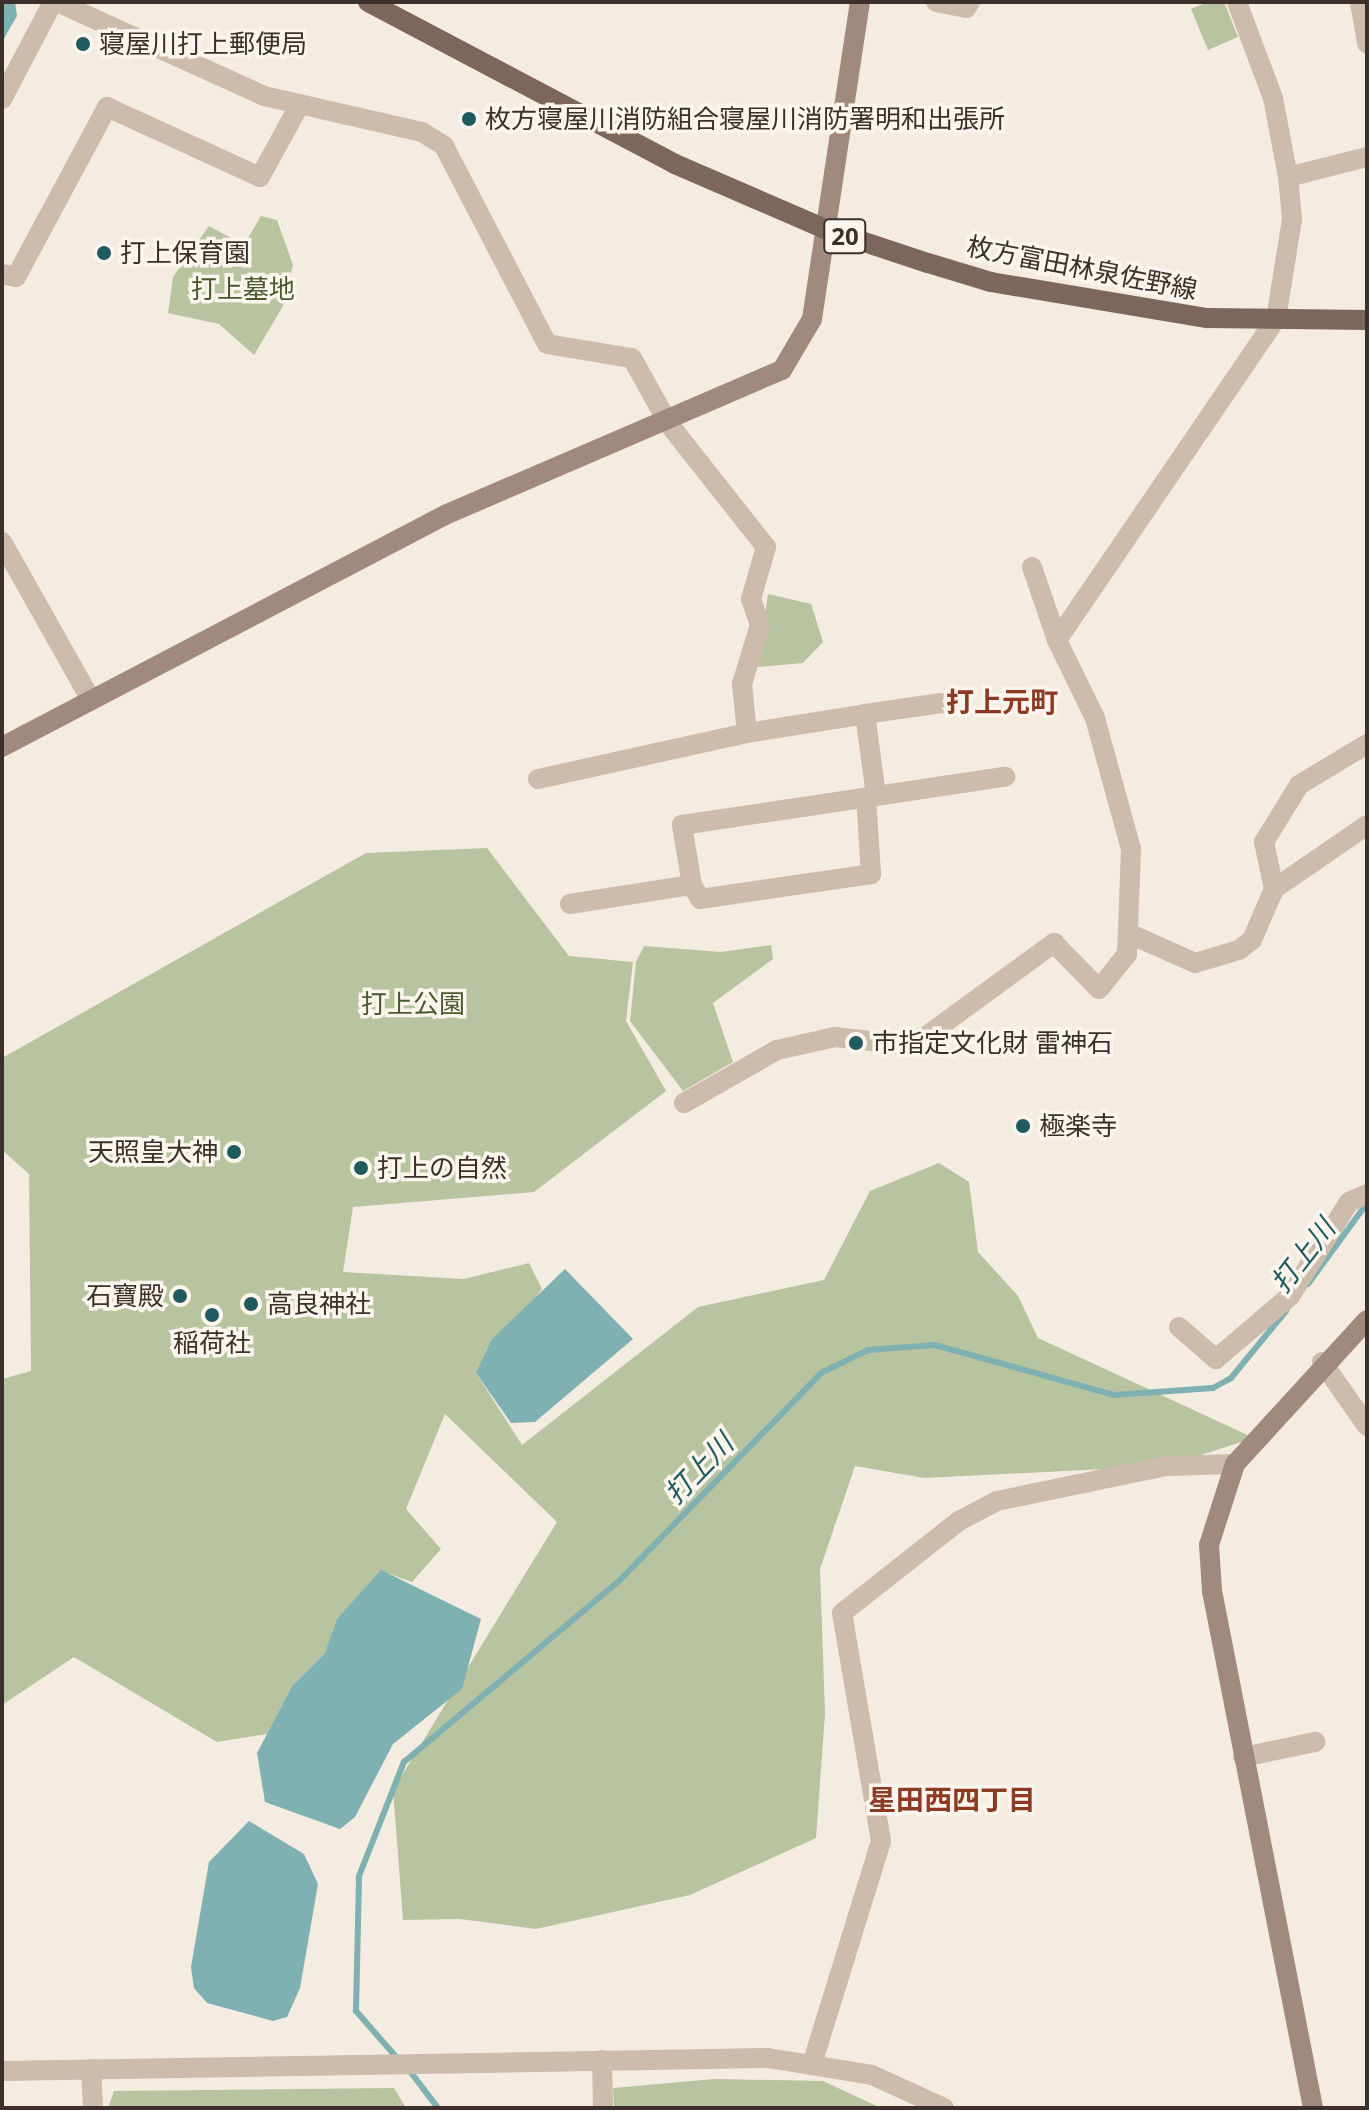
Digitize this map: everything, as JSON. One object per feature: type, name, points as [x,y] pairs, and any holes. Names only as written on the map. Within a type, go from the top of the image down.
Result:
[{"type":"main road","name":"枚方富田林泉佐野線","points":[[368,2],[675,164],[825,229],[1005,284],[1207,318],[1367,320]]},
{"type":"street","points":[[2,99],[55,2],[264,96],[422,132],[444,146],[547,344],[632,358],[668,423],[766,547],[751,599],[760,625],[742,684],[747,733]]},
{"type":"street","points":[[2,747],[90,698],[445,515],[757,385],[800,349],[812,319],[860,2]]},
{"type":"street","points":[[936,2],[966,8],[970,2]]},
{"type":"street","points":[[1057,640],[1276,319],[1292,219],[1288,177],[1273,98],[1237,2]]},
{"type":"street","points":[[1360,2],[1367,43]]},
{"type":"street","points":[[2,274],[16,277],[107,107],[260,177],[300,104]]},
{"type":"street","points":[[1288,177],[1367,157]]},
{"type":"street","points":[[2,542],[90,698]]},
{"type":"street","points":[[684,1103],[777,1050],[835,1037],[898,1044],[925,1037],[1054,943],[1099,989],[1127,954],[1131,849],[1119,798],[1095,718],[1057,640],[1032,567]]},
{"type":"street","points":[[538,779],[747,733],[941,703]]},
{"type":"street","points":[[865,714],[871,796],[871,874],[700,899],[692,885],[682,825],[871,796],[1005,777]]},
{"type":"street","points":[[1274,889],[1264,842],[1299,785],[1367,744]]},
{"type":"street","points":[[1130,934],[1195,963],[1239,950],[1252,940],[1274,889],[1367,825]]},
{"type":"street","points":[[570,904],[692,885]]},
{"type":"street","points":[[1179,1327],[1216,1359],[1290,1296],[1349,1202],[1367,1194]]},
{"type":"street","points":[[1313,2108],[1243,1757],[1209,1545],[1235,1464],[1322,1362],[1367,1320]]},
{"type":"street","points":[[1322,1362],[1367,1426]]},
{"type":"street","points":[[813,2061],[881,1841],[842,1613],[959,1521],[997,1501],[1166,1466],[1235,1464]]},
{"type":"street","points":[[1243,1757],[1315,1742]]},
{"type":"street","points":[[602,2060],[603,2108]]},
{"type":"street","points":[[2,2071],[602,2060],[813,2061],[872,2075],[944,2108]]},
{"type":"street","points":[[91,2069],[93,2108]]},
{"type":"green space","points":[[1208,2],[1224,2],[1238,37],[1208,50],[1191,9]]},
{"type":"green space","name":"打上墓地","points":[[261,216],[277,220],[293,265],[283,306],[254,355],[219,324],[168,313],[173,277],[209,226],[244,245]]},
{"type":"green space","points":[[768,594],[811,604],[823,642],[803,663],[758,667]]},
{"type":"green space","name":"打上公園","points":[[487,848],[569,956],[633,962],[626,1021],[666,1091],[534,1192],[353,1207],[343,1272],[464,1279],[529,1263],[542,1289],[476,1373],[522,1445],[698,1307],[824,1280],[870,1191],[939,1163],[969,1182],[978,1252],[1018,1296],[1038,1338],[1254,1438],[1166,1466],[924,1478],[855,1466],[820,1569],[825,1714],[816,1838],[690,1895],[536,1929],[460,1919],[403,1920],[393,1790],[557,1522],[445,1414],[406,1509],[441,1549],[412,1582],[381,1571],[338,1619],[325,1653],[292,1686],[267,1734],[217,1742],[74,1657],[2,1705],[2,1379],[31,1371],[29,1174],[2,1150],[2,1058],[366,853]]},
{"type":"green space","points":[[771,945],[773,959],[713,1003],[733,1062],[683,1091],[630,1021],[636,962],[644,946],[721,952]]},
{"type":"green space","points":[[715,2079],[823,2081],[881,2108],[614,2108],[613,2088]]},
{"type":"green space","points":[[394,2088],[406,2108],[108,2108],[114,2091]]},
{"type":"water","points":[[2,2],[15,2],[17,16],[2,42]]},
{"type":"water","points":[[565,1269],[633,1339],[535,1422],[511,1423],[476,1373],[492,1339]]},
{"type":"water","points":[[381,1570],[481,1619],[462,1689],[393,1744],[355,1817],[340,1829],[265,1802],[257,1753],[292,1686],[325,1653],[337,1619]]},
{"type":"water","points":[[249,1821],[304,1854],[318,1884],[300,1988],[287,2017],[273,2021],[207,2003],[194,1988],[191,1967],[209,1862]]},
{"type":"waterway","name":"打上川","points":[[1308,1284],[1367,1203]]},
{"type":"waterway","name":"打上川","points":[[398,2059],[356,2011],[359,1876],[404,1762],[619,1581],[821,1373],[868,1350],[935,1345],[1114,1395],[1213,1388],[1231,1378],[1286,1311]]},
{"type":"waterway","name":"打上川","points":[[409,2070],[438,2108]]},
{"type":"place","name":"寝屋川打上郵便局","points":[[83,44]]},
{"type":"place","name":"枚方寝屋川消防組合寝屋川消防署明和出張所","points":[[469,119]]},
{"type":"place","name":"打上保育園","points":[[104,253]]},
{"type":"place","name":"市指定文化財 雷神石","points":[[856,1043]]},
{"type":"place","name":"極楽寺","points":[[1023,1126]]},
{"type":"place","name":"天照皇大神","points":[[234,1152]]},
{"type":"place","name":"打上の自然","points":[[361,1168]]},
{"type":"place","name":"石寶殿","points":[[180,1296]]},
{"type":"place","name":"高良神社","points":[[251,1304]]},
{"type":"place","name":"稲荷社","points":[[212,1315]]},
{"type":"district","name":"打上元町","points":[[1002,701]]},
{"type":"district","name":"星田西四丁目","points":[[952,1799]]}]
